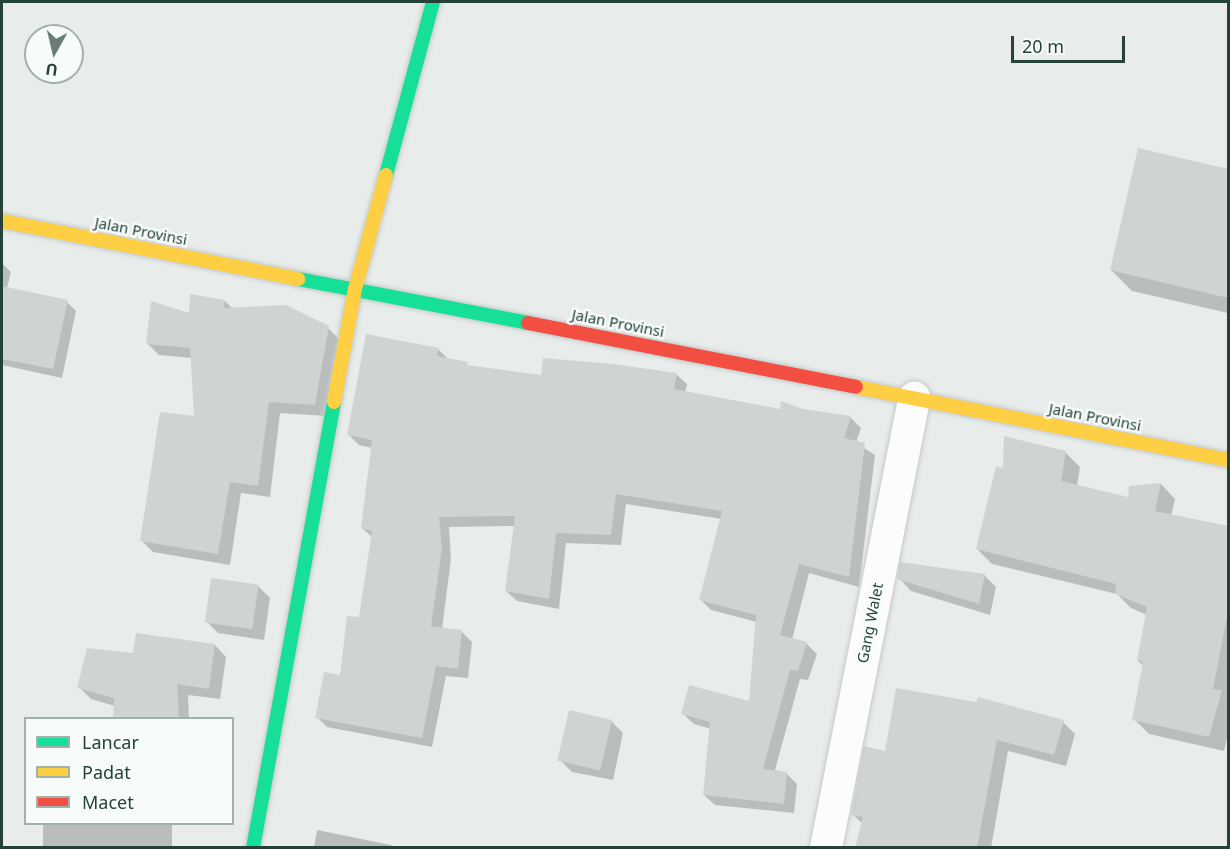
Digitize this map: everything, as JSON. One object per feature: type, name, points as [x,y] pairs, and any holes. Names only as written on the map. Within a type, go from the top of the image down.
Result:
[{"type":"main road","points":[[253,848],[355,289],[433,2]]},
{"type":"main road","name":"Jalan Provinsi","points":[[2,221],[1228,460]]},
{"type":"street","name":"Gang Walet","points":[[826,848],[914,398]]},
{"type":"building","points":[[1138,148],[1228,169],[1228,298],[1110,270]]},
{"type":"building","points":[[2,286],[68,300],[53,369],[2,359]]},
{"type":"building","points":[[190,294],[225,300],[224,308],[286,305],[329,326],[315,405],[269,402],[258,486],[230,482],[218,554],[140,541],[160,412],[194,416],[190,348],[146,344],[151,301],[189,313]]},
{"type":"building","points":[[366,334],[439,348],[437,356],[468,362],[467,365],[541,375],[543,358],[613,364],[677,373],[674,389],[780,409],[781,401],[803,409],[851,416],[844,438],[865,443],[849,577],[799,564],[780,635],[807,642],[798,671],[790,670],[763,769],[787,772],[784,804],[703,795],[710,722],[681,714],[689,685],[749,701],[756,615],[699,600],[722,511],[616,494],[611,535],[556,533],[549,599],[505,591],[515,516],[439,517],[442,548],[431,626],[462,630],[458,669],[436,666],[422,738],[315,718],[324,672],[340,675],[347,616],[359,617],[372,531],[361,528],[372,440],[347,435]]},
{"type":"building","points":[[1004,436],[1066,451],[1061,481],[1128,497],[1129,486],[1161,483],[1155,511],[1228,526],[1228,612],[1213,689],[1222,690],[1209,737],[1132,720],[1143,662],[1137,661],[1147,607],[1115,594],[1116,584],[976,549],[996,466],[1003,468]]},
{"type":"building","points":[[900,562],[985,574],[979,604],[897,579]]},
{"type":"building","points":[[211,578],[259,585],[252,629],[205,623]]},
{"type":"building","points":[[136,633],[215,644],[209,689],[177,684],[179,717],[113,717],[114,698],[77,688],[87,648],[133,653]]},
{"type":"building","points":[[896,688],[976,702],[978,697],[1064,720],[1054,755],[997,740],[977,848],[855,848],[863,817],[851,815],[864,746],[885,751]]},
{"type":"building","points":[[569,710],[612,720],[600,771],[557,761]]},
{"type":"traffic: fast","points":[[386,175],[433,2]]},
{"type":"traffic: fast","points":[[298,279],[528,323]]},
{"type":"traffic: fast","points":[[253,848],[334,402]]},
{"type":"traffic: slow","points":[[334,402],[355,289],[386,175]]},
{"type":"traffic: slow","points":[[2,221],[298,279]]},
{"type":"traffic: slow","points":[[856,387],[1228,460]]},
{"type":"traffic: jam","points":[[528,323],[856,387]]}]
